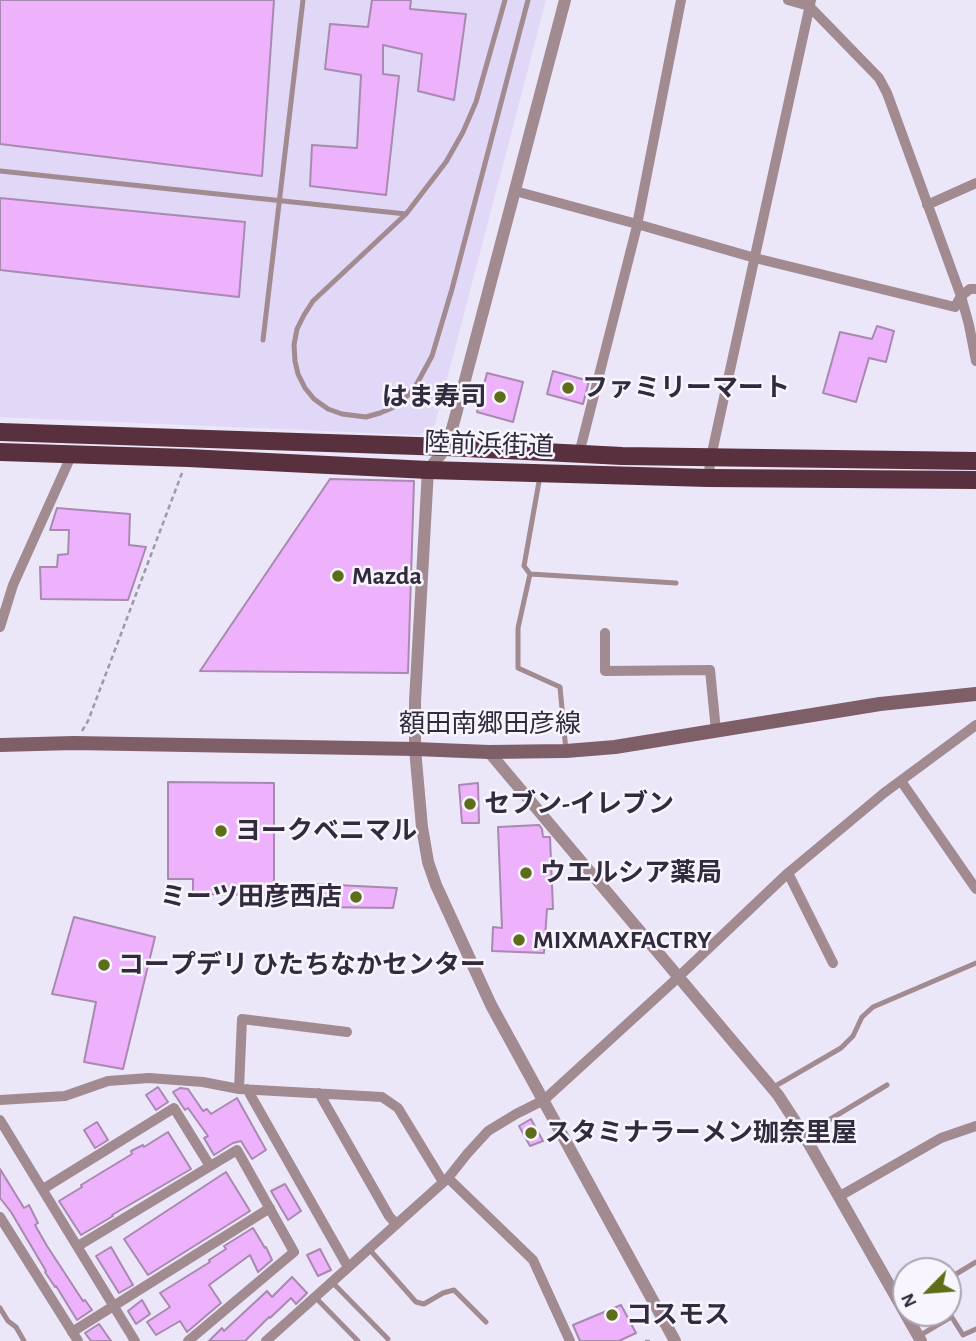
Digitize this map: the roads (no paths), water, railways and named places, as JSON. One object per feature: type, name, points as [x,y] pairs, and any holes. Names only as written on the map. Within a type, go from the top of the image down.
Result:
[{"type":"highway","name":"陸前浜街道","points":[[0,432],[579,454],[976,461]]},
{"type":"highway","name":"陸前浜街道","points":[[0,452],[428,470],[708,478],[976,481]]},
{"type":"main road","name":"額田南郷田彦線","points":[[0,745],[74,743],[489,752],[566,751],[615,747],[880,704],[976,694]]},
{"type":"street","points":[[565,0],[447,447],[428,470],[415,701],[415,749],[422,827],[428,862],[436,885],[491,1006],[675,1341]]},
{"type":"street","points":[[579,454],[637,224],[681,0]]},
{"type":"street","points":[[788,0],[810,3],[879,78],[887,93],[961,296],[976,361]]},
{"type":"street","points":[[708,478],[810,3]]},
{"type":"street","points":[[927,205],[976,183]]},
{"type":"street","points":[[515,191],[755,258],[955,307],[961,296],[970,289],[976,289]]},
{"type":"street","points":[[0,627],[13,585],[72,454]]},
{"type":"street","points":[[605,633],[605,671],[710,670],[716,731]]},
{"type":"street","points":[[266,1341],[446,1180],[488,1131],[544,1100],[672,984],[788,873],[884,793],[976,725]]},
{"type":"street","points":[[489,752],[772,1088],[840,1196],[920,1339]]},
{"type":"street","points":[[901,781],[976,890]]},
{"type":"street","points":[[788,873],[833,963]]},
{"type":"street","points":[[347,1032],[242,1019],[243,1089],[348,1267]]},
{"type":"street","points":[[0,1100],[65,1096],[107,1081],[149,1078],[203,1082],[243,1089],[382,1097],[398,1108],[446,1180],[533,1260],[570,1341]]},
{"type":"street","points":[[319,1093],[396,1224]]},
{"type":"street","points":[[43,1189],[174,1108],[210,1166]]},
{"type":"street","points":[[0,1119],[135,1341]]},
{"type":"street","points":[[840,1196],[942,1138],[976,1126]]},
{"type":"street","points":[[78,1246],[237,1150],[294,1252],[188,1341]]},
{"type":"street","points":[[0,1217],[75,1336],[114,1305],[270,1208]]},
{"type":"lane","points":[[263,340],[303,0]]},
{"type":"lane","points":[[505,0],[480,90],[463,132],[446,162],[406,214],[313,301],[304,315],[294,345],[298,374],[314,399],[328,409],[366,417],[392,408],[414,389],[432,356],[528,0]]},
{"type":"lane","points":[[0,171],[406,214]]},
{"type":"lane","points":[[540,473],[524,566],[530,574],[519,628],[518,668],[560,687],[566,751]]},
{"type":"lane","points":[[530,574],[676,583]]},
{"type":"lane","points":[[772,1088],[841,1048],[853,1036],[862,1017],[873,1007],[976,963]]},
{"type":"lane","points":[[804,1135],[887,1085]]},
{"type":"lane","points":[[369,1249],[416,1302],[424,1304],[454,1290],[486,1322]]},
{"type":"lane","points":[[332,1282],[388,1339]]},
{"type":"lane","points":[[315,1297],[358,1341]]},
{"type":"lane","points":[[0,1308],[24,1341]]},
{"type":"lane","points":[[920,1339],[934,1327]]},
{"type":"lane","points":[[958,1327],[963,1335],[976,1329]]},
{"type":"place","name":"ファミリーマート","points":[[568,388]]},
{"type":"place","name":"はま寿司","points":[[500,397]]},
{"type":"place","name":"Mazda","points":[[338,576]]},
{"type":"place","name":"セブン-イレブン","points":[[470,804]]},
{"type":"place","name":"ヨークベニマル","points":[[221,831]]},
{"type":"place","name":"ウエルシア薬局","points":[[526,873]]},
{"type":"place","name":"ミーツ田彦西店","points":[[356,897]]},
{"type":"place","name":"MIXMAXFACTRY","points":[[519,940]]},
{"type":"place","name":"コープデリ ひたちなかセンター","points":[[104,965]]},
{"type":"place","name":"スタミナラーメン珈奈里屋","points":[[531,1133]]},
{"type":"place","name":"コスモス","points":[[612,1315]]}]
